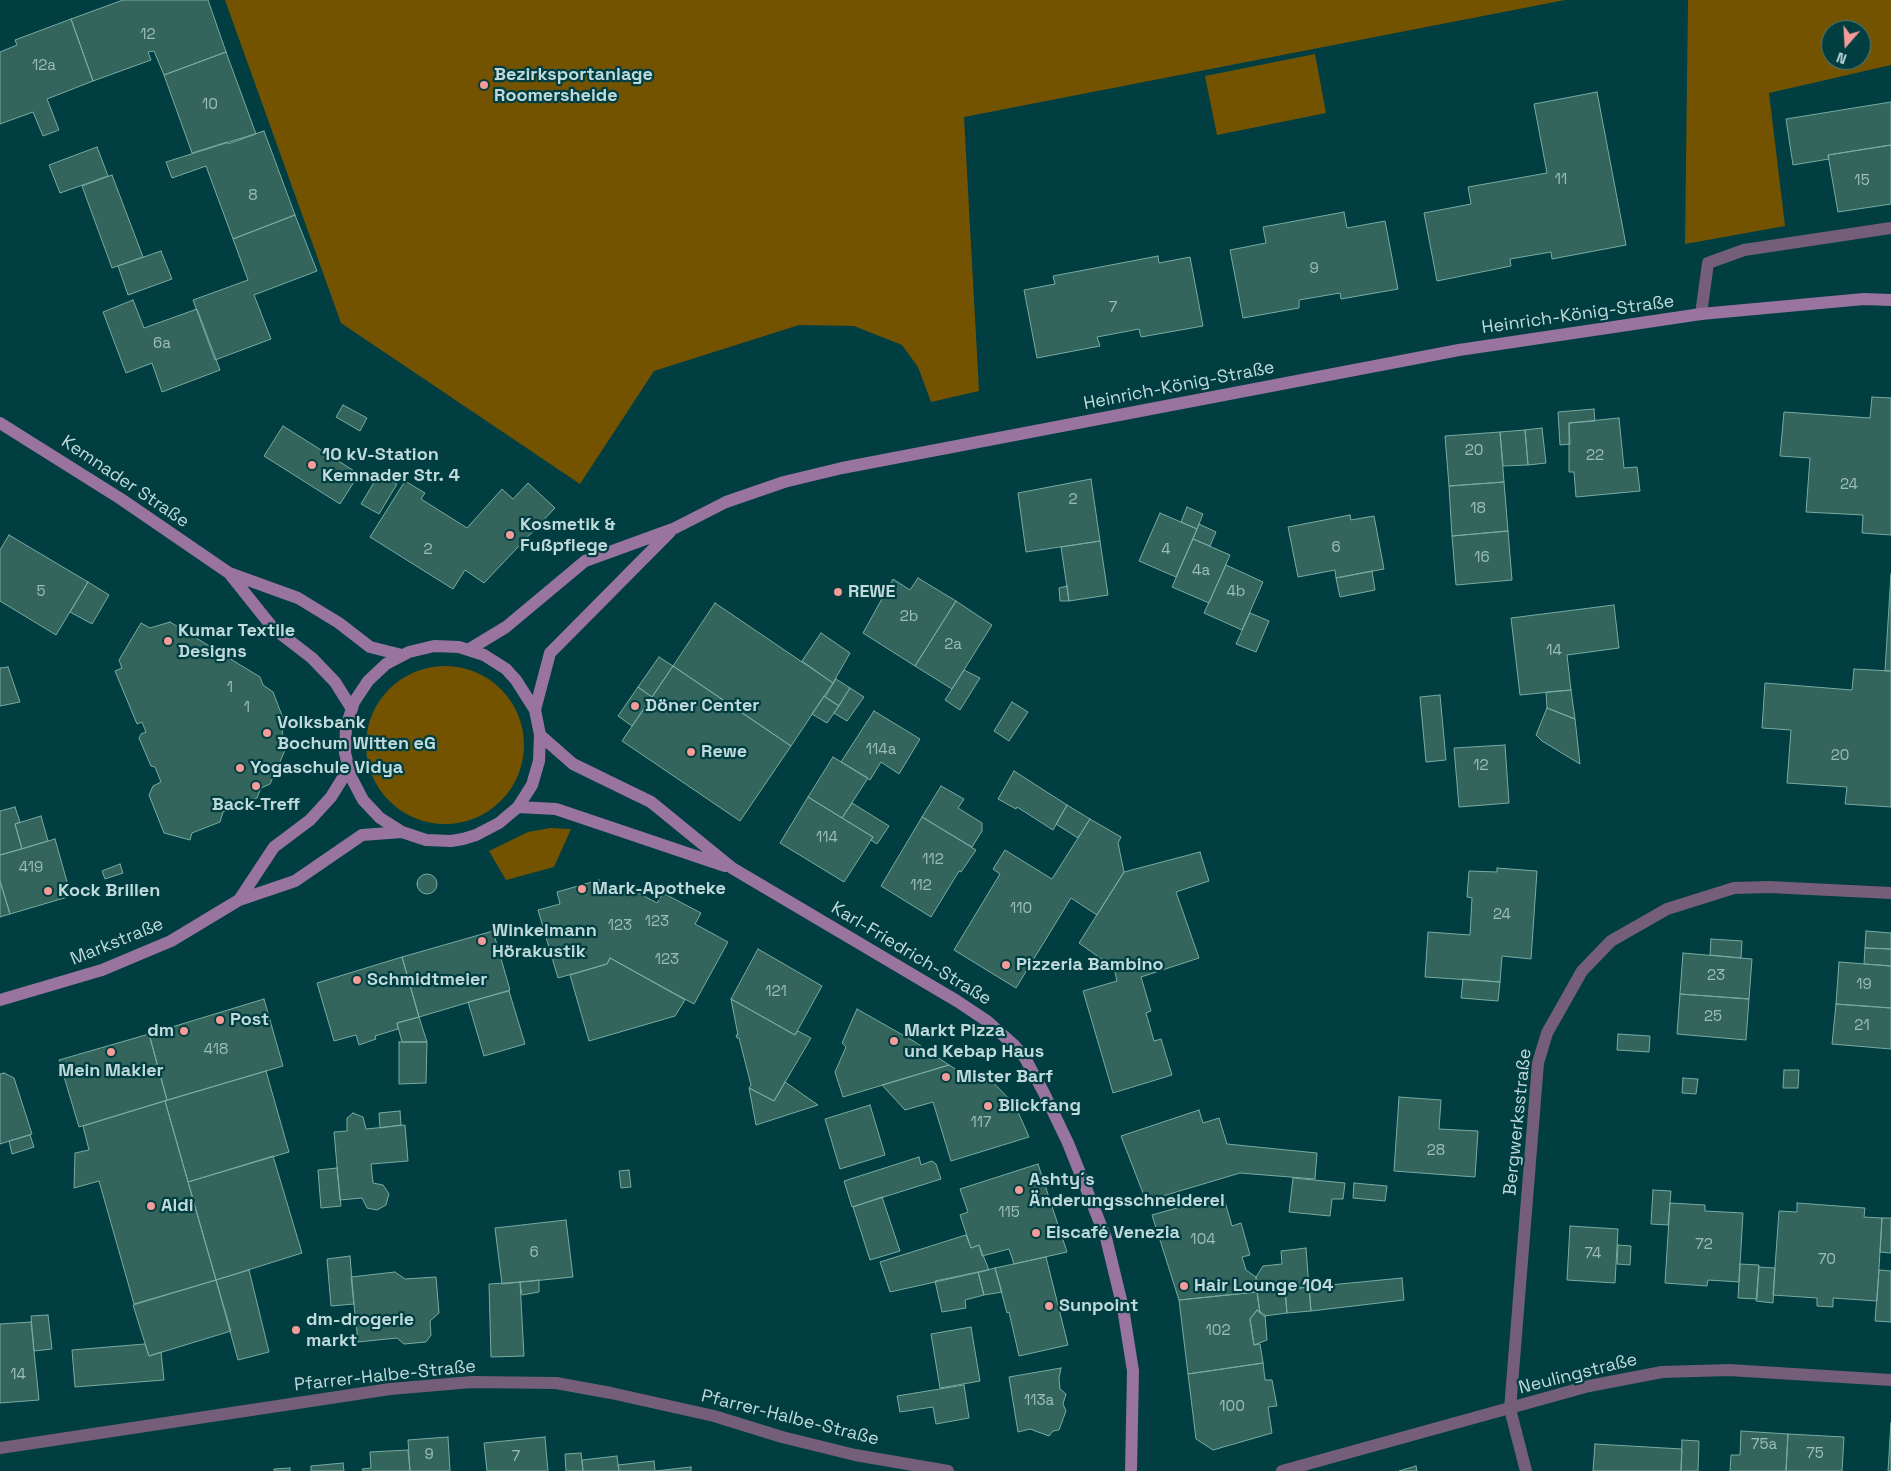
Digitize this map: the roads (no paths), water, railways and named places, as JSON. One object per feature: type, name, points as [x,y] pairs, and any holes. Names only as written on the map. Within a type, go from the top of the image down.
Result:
[{"type":"main road","name":"Heinrich-König-Straße","points":[[468,650],[506,627],[585,561],[673,529],[726,502],[784,482],[842,468],[1459,350],[1701,314],[1864,299],[1891,300]]},
{"type":"main road","name":"Kemnader Straße","points":[[0,423],[121,499],[229,573],[298,598],[370,646],[402,655]]},
{"type":"main road","name":"Heinrich-König-Straße","points":[[535,710],[550,653],[673,529]]},
{"type":"main road","name":"Kemnader Straße","points":[[229,573],[273,628],[312,658],[335,682],[352,709]]},
{"type":"main road","points":[[434,646],[459,647],[468,650],[484,655],[506,669],[523,688],[535,710],[540,735],[539,761],[532,785],[518,807],[499,823],[476,835],[462,839],[452,841],[426,840],[402,832],[380,818],[363,800],[349,768],[345,753],[346,727],[352,709],[368,681],[386,664],[402,655],[434,646]]},
{"type":"main road","name":"Karl-Friedrich-Straße","points":[[540,735],[573,764],[651,802],[732,868],[957,1001],[987,1021],[1025,1058],[1068,1143],[1106,1238],[1123,1308],[1133,1371],[1132,1471]]},
{"type":"main road","name":"Markstraße","points":[[239,900],[274,847],[310,820],[331,798],[349,768]]},
{"type":"main road","name":"Karl-Friedrich-Straße","points":[[518,807],[556,809],[732,868]]},
{"type":"main road","name":"Markstraße","points":[[0,1000],[102,970],[163,945],[239,900],[295,881],[362,835],[402,832]]},
{"type":"street","name":"Heinrich-König-Straße","points":[[1701,314],[1708,263],[1744,250],[1891,228]]},
{"type":"street","name":"Bergwerksstraße","points":[[1526,1471],[1510,1409],[1538,1063],[1547,1033],[1582,970],[1611,941],[1666,910],[1734,888],[1769,887],[1891,893]]},
{"type":"street","name":"Neulingstraße","points":[[1282,1471],[1589,1386],[1662,1372],[1729,1370],[1891,1380]]},
{"type":"street","name":"Pfarrer-Halbe-Straße","points":[[0,1448],[390,1389],[472,1382],[556,1383],[714,1416],[782,1437],[855,1455],[948,1471]]},
{"type":"place","name":"Bezirksportanlage Roomersheide","points":[[484,85]]},
{"type":"place","name":"10 kV-Station Kemnader Str. 4","points":[[312,465]]},
{"type":"place","name":"Kosmetik & Fußpflege","points":[[510,535]]},
{"type":"place","name":"REWE","points":[[838,592]]},
{"type":"place","name":"Kumar Textile Designs","points":[[168,641]]},
{"type":"place","name":"Döner Center","points":[[635,706]]},
{"type":"place","name":"Volksbank Bochum Witten eG","points":[[267,733]]},
{"type":"place","name":"Rewe","points":[[691,752]]},
{"type":"place","name":"Yogaschule Vidya","points":[[240,768]]},
{"type":"place","name":"Back-Treff","points":[[256,786]]},
{"type":"place","name":"Mark-Apotheke","points":[[582,889]]},
{"type":"place","name":"Kock Brillen","points":[[48,891]]},
{"type":"place","name":"Winkelmann Hörakustik","points":[[482,941]]},
{"type":"place","name":"Pizzeria Bambino","points":[[1006,965]]},
{"type":"place","name":"Schmidtmeier","points":[[357,980]]},
{"type":"place","name":"Post","points":[[220,1020]]},
{"type":"place","name":"dm","points":[[184,1031]]},
{"type":"place","name":"Markt Pizza und Kebap Haus","points":[[894,1041]]},
{"type":"place","name":"Mein Makler","points":[[111,1052]]},
{"type":"place","name":"Mister Barf","points":[[946,1077]]},
{"type":"place","name":"Blickfang","points":[[988,1106]]},
{"type":"place","name":"Ashty´s Änderungsschneiderei","points":[[1019,1190]]},
{"type":"place","name":"Aldi","points":[[151,1206]]},
{"type":"place","name":"Eiscafé Venezia","points":[[1036,1233]]},
{"type":"place","name":"Hair Lounge 104","points":[[1184,1286]]},
{"type":"place","name":"Sunpoint","points":[[1049,1306]]},
{"type":"place","name":"dm-drogerie markt","points":[[296,1330]]}]
